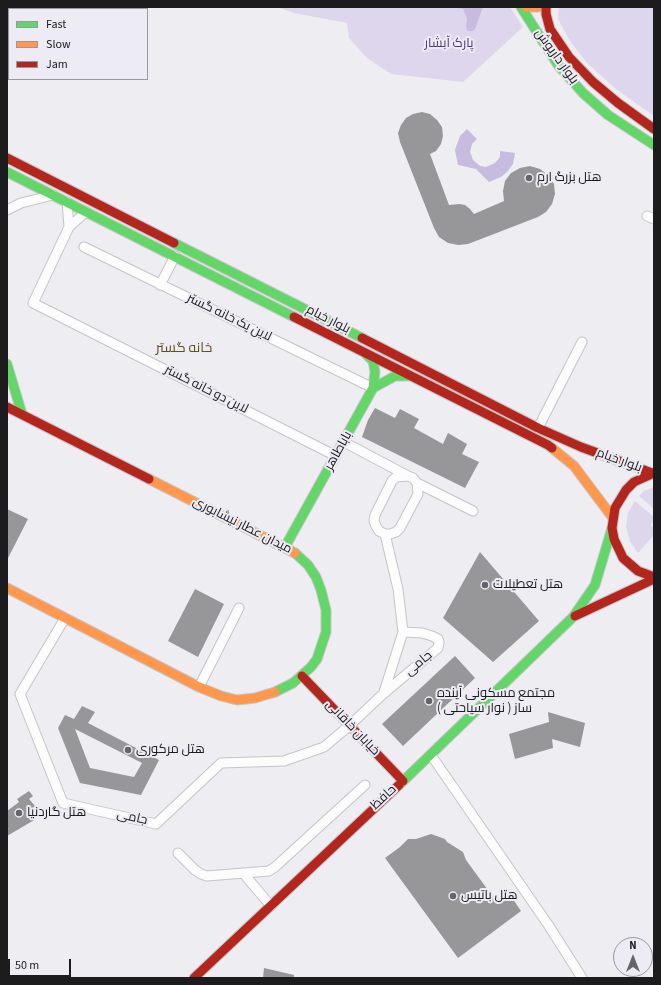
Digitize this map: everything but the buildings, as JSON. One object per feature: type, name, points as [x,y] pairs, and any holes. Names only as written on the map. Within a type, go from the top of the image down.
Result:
[{"type":"main road","name":"بلوار داریوش","points":[[521,7],[558,65],[583,93],[608,115],[654,145]]},
{"type":"main road","points":[[526,7],[538,7]]},
{"type":"main road","name":"بلوار داریوش","points":[[546,7],[546,14],[550,29],[569,57],[593,82],[618,103],[654,129]]},
{"type":"main road","name":"بلوار خیام","points":[[7,158],[538,428],[581,447],[653,473]]},
{"type":"main road","name":"بلوار خیام","points":[[7,172],[548,445],[574,466],[613,518]]},
{"type":"main road","name":"باباطاهر","points":[[286,547],[373,388],[375,372],[373,362],[366,354]]},
{"type":"main road","points":[[7,364],[22,414]]},
{"type":"main road","points":[[373,388],[395,376],[410,376]]},
{"type":"main road","name":"میدان عطار نیشابوری","points":[[7,407],[286,547],[298,555],[308,565],[316,577],[321,590],[326,610],[326,632],[317,659],[302,676],[284,688],[256,698],[237,700],[221,696],[199,687],[7,588]]},
{"type":"main road","points":[[573,617],[595,585],[612,528],[615,508],[620,498],[634,482],[653,473]]},
{"type":"main road","points":[[612,528],[614,539],[623,558],[638,571],[654,578]]},
{"type":"main road","points":[[573,617],[654,578]]},
{"type":"main road","name":"حافظ","points":[[194,978],[403,781],[573,617]]},
{"type":"main road","name":"خیابان خاقانی","points":[[302,676],[403,781]]},
{"type":"street","points":[[7,210],[21,203],[54,195]]},
{"type":"street","points":[[67,202],[69,228]]},
{"type":"street","points":[[69,228],[86,212]]},
{"type":"street","name":"لاین دو خانه گستر","points":[[69,228],[33,303],[336,456]]},
{"type":"street","name":"لاین یک خانه گستر","points":[[84,247],[373,388]]},
{"type":"street","points":[[160,285],[176,256]]},
{"type":"street","points":[[538,428],[582,342]]},
{"type":"street","points":[[344,442],[413,478],[417,483],[473,511]]},
{"type":"street","name":"جامی","points":[[383,694],[403,632],[398,589],[385,534],[379,531],[374,520],[392,481],[396,477],[408,476]]},
{"type":"street","points":[[385,534],[396,532],[400,528],[418,494],[417,483]]},
{"type":"street","points":[[199,687],[239,608]]},
{"type":"street","name":"جامی","points":[[65,618],[20,694],[63,803],[156,824],[221,763],[284,761],[324,747],[383,694],[438,648],[438,640],[432,636],[422,633],[403,632]]},
{"type":"street","points":[[430,755],[549,926],[582,978]]},
{"type":"street","points":[[178,853],[201,874],[207,876],[269,871],[365,785]]},
{"type":"street","points":[[242,873],[270,906]]},
{"type":"green space","name":"پارک آبشار","points":[[277,7],[510,7],[523,27],[463,82],[391,74],[367,58],[349,38],[347,23],[294,13]]},
{"type":"green space","points":[[559,7],[654,7],[654,116],[616,89],[587,63],[570,41],[558,19]]},
{"type":"green space","points":[[654,487],[654,509],[639,496],[644,491]]},
{"type":"green space","points":[[635,501],[654,517],[653,522],[650,525],[654,527],[654,535],[638,553],[630,541],[626,527],[628,513]]},
{"type":"shaded area","points":[[452,7],[483,7],[473,31],[467,30],[467,18],[463,9]]},
{"type":"shaded area","points":[[467,129],[477,139],[472,144],[470,152],[473,160],[480,166],[486,167],[495,163],[500,157],[500,151],[515,153],[513,164],[501,177],[489,182],[476,169],[458,165],[455,150],[460,136]]},
{"type":"traffic: fast","points":[[521,7],[558,65],[583,93],[608,115],[654,145]]},
{"type":"traffic: fast","points":[[7,172],[294,317]]},
{"type":"traffic: fast","points":[[174,243],[362,338]]},
{"type":"traffic: fast","points":[[285,547],[373,388],[375,372],[373,361],[366,354]]},
{"type":"traffic: fast","points":[[7,364],[22,414]]},
{"type":"traffic: fast","points":[[373,388],[395,376],[410,376]]},
{"type":"traffic: fast","points":[[399,785],[573,617],[595,585],[612,528]]},
{"type":"traffic: fast","points":[[275,692],[293,683],[311,667],[317,659],[326,632],[326,610],[316,577],[308,565],[295,553]]},
{"type":"traffic: slow","points":[[526,7],[538,7]]},
{"type":"traffic: slow","points":[[552,448],[574,466],[613,518]]},
{"type":"traffic: slow","points":[[149,479],[295,553]]},
{"type":"traffic: slow","points":[[7,588],[199,687],[221,696],[237,700],[255,698],[275,692]]},
{"type":"traffic: jam","points":[[546,7],[546,14],[550,29],[569,57],[593,82],[618,103],[654,129]]},
{"type":"traffic: jam","points":[[7,158],[174,243]]},
{"type":"traffic: jam","points":[[294,317],[552,448]]},
{"type":"traffic: jam","points":[[362,338],[538,428],[581,447],[652,473]]},
{"type":"traffic: jam","points":[[7,407],[149,479]]},
{"type":"traffic: jam","points":[[654,473],[634,482],[626,490],[615,508],[612,528],[614,539],[623,558],[638,571],[654,577]]},
{"type":"traffic: jam","points":[[575,616],[654,579]]},
{"type":"traffic: jam","points":[[302,676],[403,781]]},
{"type":"traffic: jam","points":[[194,978],[399,785]]},
{"type":"place","name":"هتل بزرگ ارم","points":[[529,178]]},
{"type":"place","name":"هتل تعطیلات","points":[[485,585]]},
{"type":"place","name":"مجتمع مسکونی آینده ساز ( نوار سیاحتی )","points":[[429,701]]},
{"type":"place","name":"هتل مرکوری","points":[[128,750]]},
{"type":"place","name":"هتل گاردنیا","points":[[19,813]]},
{"type":"place","name":"هتل باتیس","points":[[453,896]]},
{"type":"district","name":"خانه گستر","points":[[184,349]]}]
